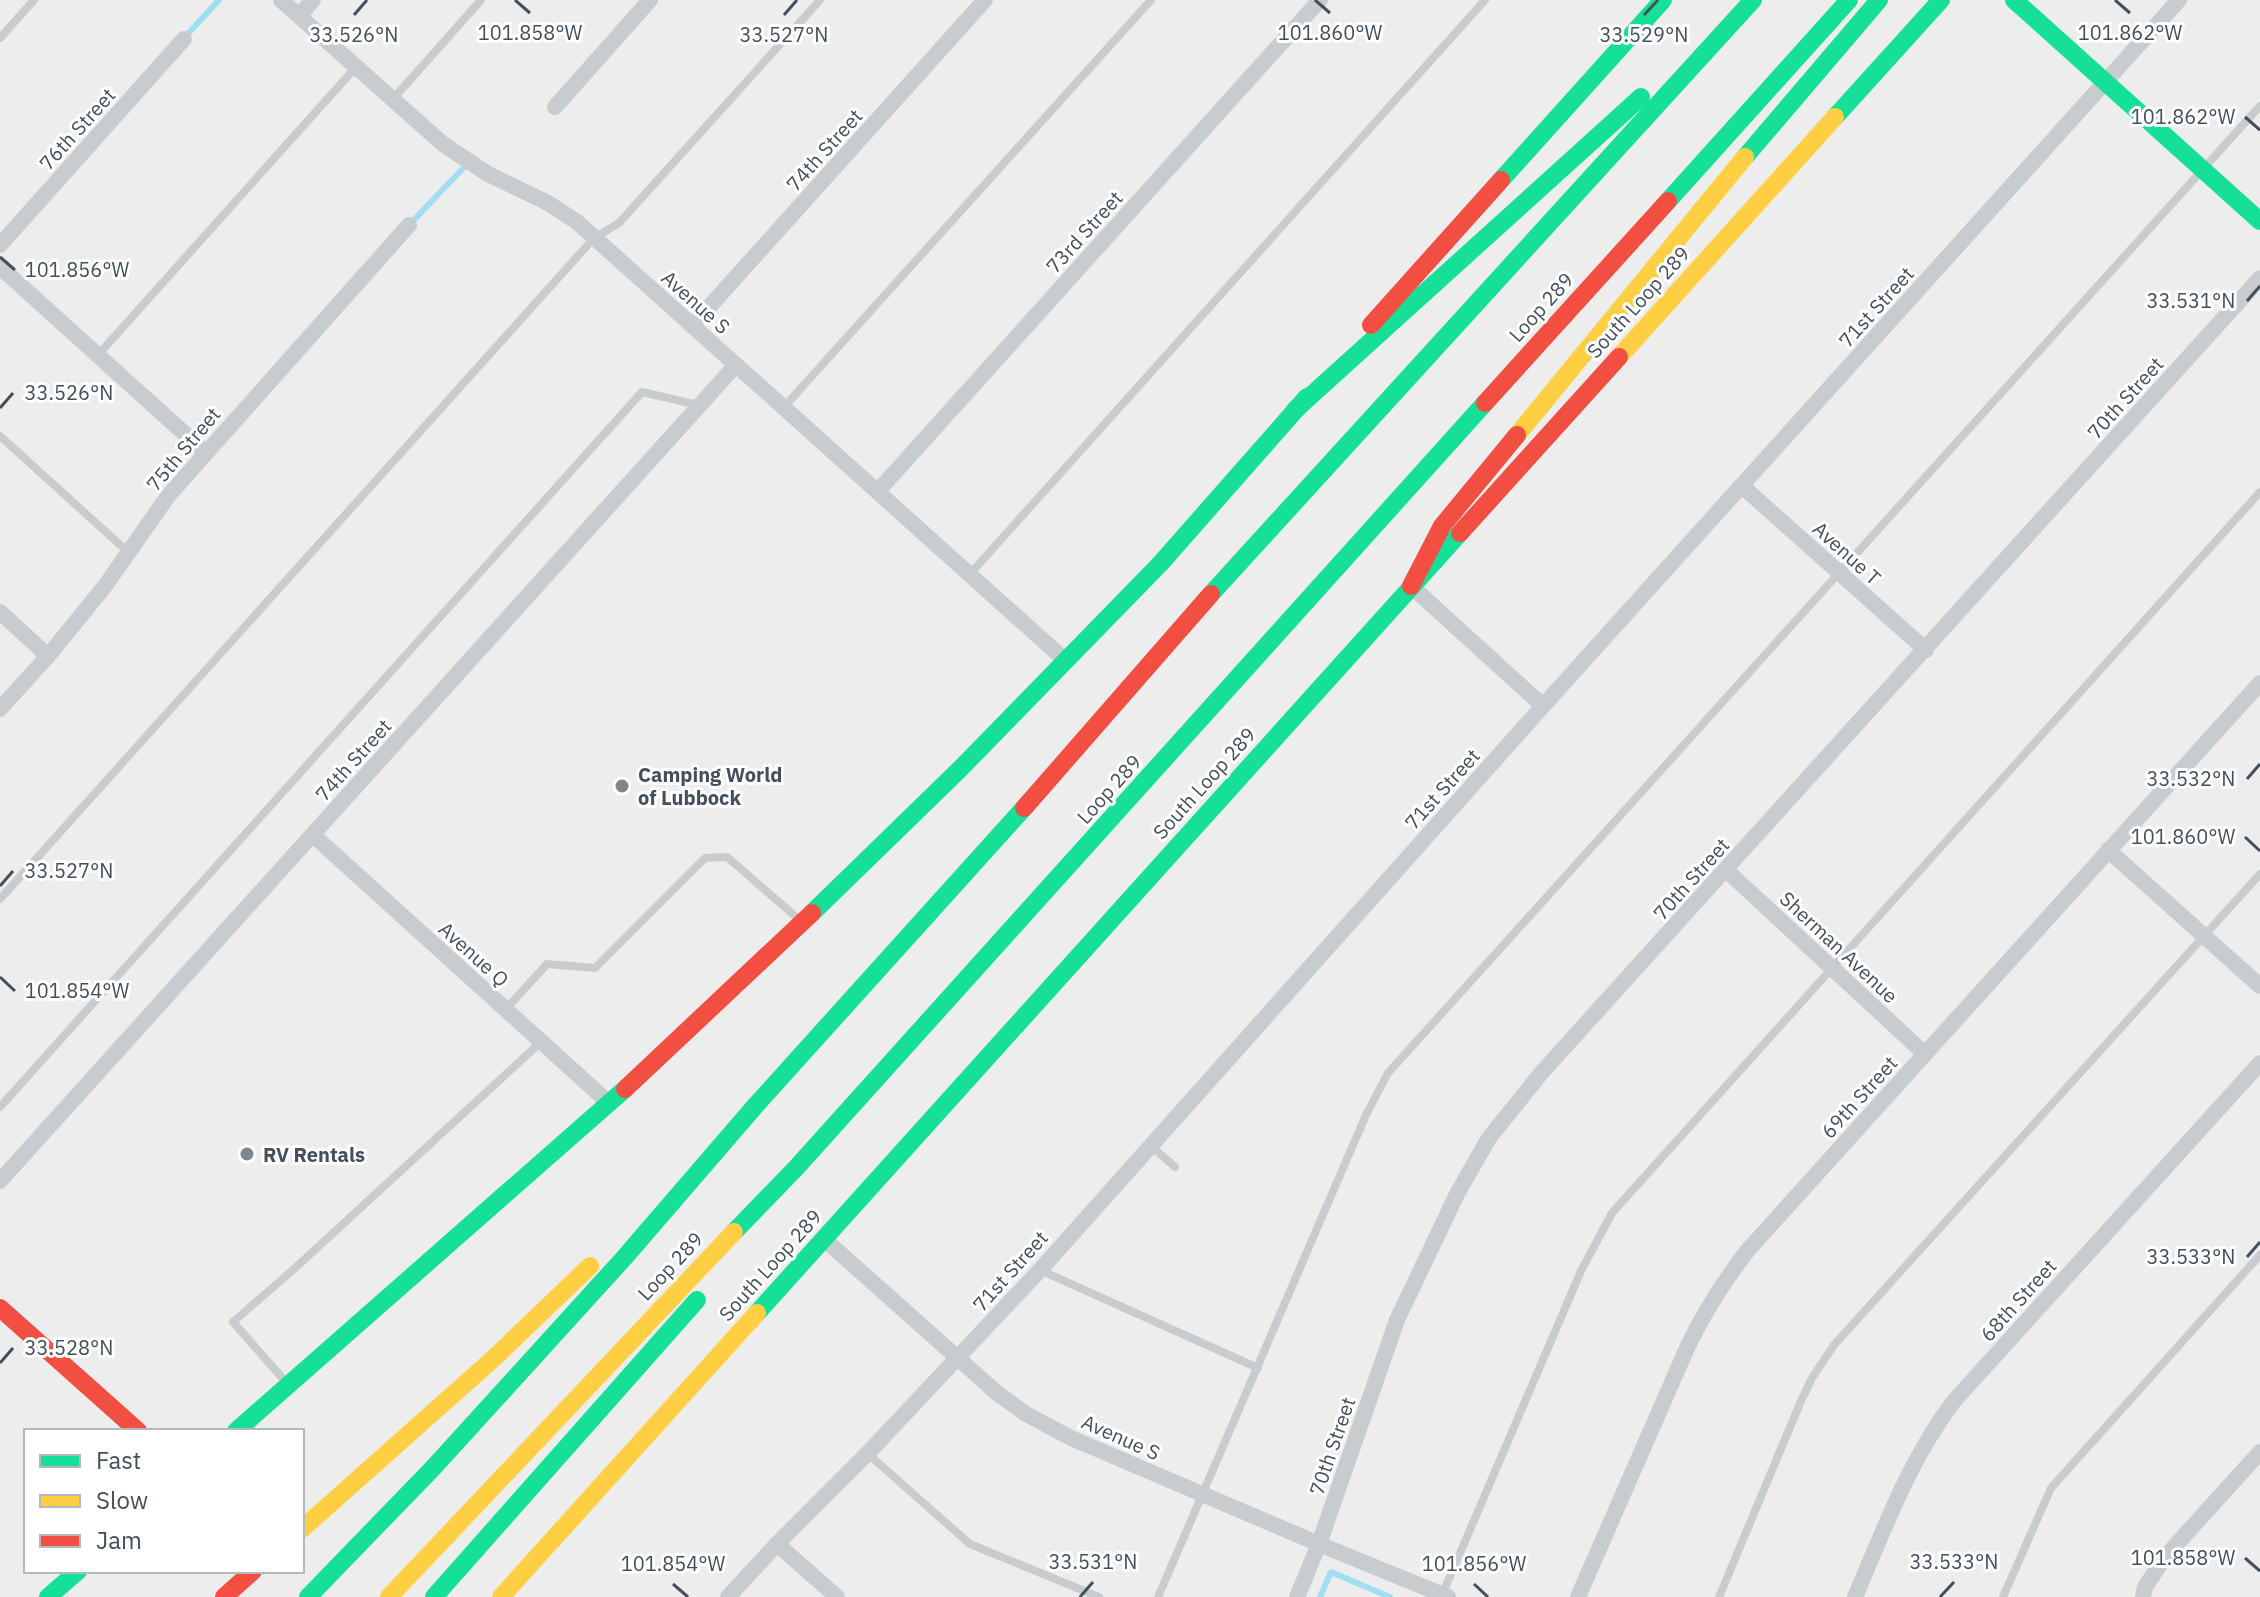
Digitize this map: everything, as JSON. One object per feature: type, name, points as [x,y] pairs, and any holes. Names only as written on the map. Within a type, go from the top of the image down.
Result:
[{"type":"main road","points":[[238,1429],[609,1103],[803,923],[1066,661],[1160,564],[1663,0]]},
{"type":"main road","points":[[1295,410],[1557,171],[1752,0]]},
{"type":"main road","name":"Loop 289","points":[[308,1597],[433,1468],[998,837],[1178,631],[1752,0]]},
{"type":"main road","name":"Loop 289","points":[[389,1597],[796,1168],[1849,0]]},
{"type":"main road","points":[[1411,586],[1442,526],[1732,173],[1879,0]]},
{"type":"main road","name":"South Loop 289","points":[[501,1597],[1941,0]]},
{"type":"main road","points":[[2014,0],[2260,221]]},
{"type":"main road","points":[[304,1527],[494,1358],[756,1105]]},
{"type":"main road","points":[[744,1247],[765,1224],[796,1168]]},
{"type":"main road","points":[[434,1597],[713,1282]]},
{"type":"main road","points":[[0,1308],[136,1429]]},
{"type":"main road","points":[[48,1597],[76,1573]]},
{"type":"main road","points":[[224,1597],[251,1573]]},
{"type":"street","name":"Avenue S","points":[[281,0],[443,144],[488,174],[548,203],[577,222],[1066,661]]},
{"type":"street","points":[[299,16],[313,0]]},
{"type":"street","points":[[555,107],[650,0]]},
{"type":"street","name":"74th Street","points":[[692,326],[985,0]]},
{"type":"street","name":"73rd Street","points":[[878,491],[1320,0]]},
{"type":"street","name":"71st Street","points":[[728,1597],[1040,1270],[2179,0]]},
{"type":"street","name":"76th Street","points":[[0,245],[184,39]]},
{"type":"street","name":"75th Street","points":[[0,709],[105,586],[168,496],[205,452],[409,225]]},
{"type":"street","points":[[0,267],[205,452]]},
{"type":"street","name":"70th Street","points":[[1297,1597],[1319,1544],[1397,1320],[1457,1194],[1489,1138],[1543,1071],[2260,278]]},
{"type":"street","name":"74th Street","points":[[0,1181],[736,365]]},
{"type":"street","name":"Avenue T","points":[[1742,486],[1926,650]]},
{"type":"street","points":[[1411,586],[1543,706]]},
{"type":"street","points":[[0,612],[48,656]]},
{"type":"street","name":"69th Street","points":[[1578,1597],[1687,1348],[1713,1298],[1748,1250],[2260,683]]},
{"type":"street","name":"Avenue Q","points":[[313,835],[609,1103]]},
{"type":"street","points":[[2108,850],[2260,986]]},
{"type":"street","name":"Sherman Avenue","points":[[1726,870],[1925,1054]]},
{"type":"street","name":"68th Street","points":[[1855,1597],[1910,1470],[1954,1401],[2260,1063]]},
{"type":"street","name":"Avenue S","points":[[824,1239],[997,1393],[1048,1427],[1444,1596]]},
{"type":"street","points":[[2143,1597],[2145,1587],[2165,1557],[2260,1452]]},
{"type":"street","points":[[777,1544],[837,1597]]},
{"type":"lane","points":[[0,38],[34,0]]},
{"type":"lane","points":[[392,99],[481,0]]},
{"type":"lane","points":[[0,899],[594,238],[619,223],[820,0]]},
{"type":"lane","points":[[784,407],[1151,0]]},
{"type":"lane","points":[[970,575],[1485,0]]},
{"type":"lane","points":[[98,355],[356,67]]},
{"type":"lane","points":[[1158,1597],[1366,1115],[1388,1073],[2260,106]]},
{"type":"lane","points":[[0,1107],[642,392],[699,405]]},
{"type":"lane","points":[[0,436],[128,552]]},
{"type":"lane","points":[[1444,1596],[1581,1271],[1612,1213],[2260,492]]},
{"type":"lane","points":[[506,1010],[547,964],[595,968],[705,858],[727,857],[803,923]]},
{"type":"lane","points":[[1719,1597],[1801,1401],[1834,1345],[2260,874]]},
{"type":"lane","points":[[289,1385],[233,1322],[541,1042]]},
{"type":"lane","points":[[1150,1145],[1175,1167]]},
{"type":"lane","points":[[2003,1597],[2051,1488],[2260,1255]]},
{"type":"lane","points":[[1040,1270],[1258,1368]]},
{"type":"lane","points":[[868,1453],[970,1544],[1099,1597]]},
{"type":"waterway","points":[[184,38],[219,0]]},
{"type":"waterway","points":[[411,223],[467,164]]},
{"type":"waterway","points":[[1320,1597],[1331,1572],[1390,1597]]},
{"type":"traffic: fast","points":[[1501,180],[1663,0]]},
{"type":"traffic: fast","points":[[1211,594],[1753,0]]},
{"type":"traffic: fast","points":[[1668,201],[1849,0]]},
{"type":"traffic: fast","points":[[1745,157],[1879,0]]},
{"type":"traffic: fast","points":[[1835,117],[1941,0]]},
{"type":"traffic: fast","points":[[2014,0],[2260,221]]},
{"type":"traffic: fast","points":[[1295,410],[1641,97]]},
{"type":"traffic: fast","points":[[812,913],[960,769],[1160,564],[1307,397]]},
{"type":"traffic: fast","points":[[734,1232],[796,1168],[1485,403]]},
{"type":"traffic: fast","points":[[757,1313],[1460,533]]},
{"type":"traffic: fast","points":[[308,1597],[433,1468],[624,1258],[756,1105],[1024,808]]},
{"type":"traffic: fast","points":[[238,1429],[625,1089]]},
{"type":"traffic: fast","points":[[434,1597],[697,1300]]},
{"type":"traffic: fast","points":[[48,1597],[76,1573]]},
{"type":"traffic: slow","points":[[1619,357],[1835,117]]},
{"type":"traffic: slow","points":[[1517,435],[1745,157]]},
{"type":"traffic: slow","points":[[389,1597],[734,1232]]},
{"type":"traffic: slow","points":[[304,1527],[494,1358],[590,1266]]},
{"type":"traffic: slow","points":[[501,1597],[757,1313]]},
{"type":"traffic: jam","points":[[1371,325],[1501,180]]},
{"type":"traffic: jam","points":[[1485,403],[1668,201]]},
{"type":"traffic: jam","points":[[1460,533],[1619,357]]},
{"type":"traffic: jam","points":[[1411,586],[1442,526],[1517,435]]},
{"type":"traffic: jam","points":[[1024,808],[1211,594]]},
{"type":"traffic: jam","points":[[625,1089],[812,913]]},
{"type":"traffic: jam","points":[[0,1308],[136,1429]]},
{"type":"traffic: jam","points":[[224,1597],[251,1573]]},
{"type":"place","name":"Camping World of Lubbock","points":[[622,786]]},
{"type":"place","name":"RV Rentals","points":[[247,1154]]}]
